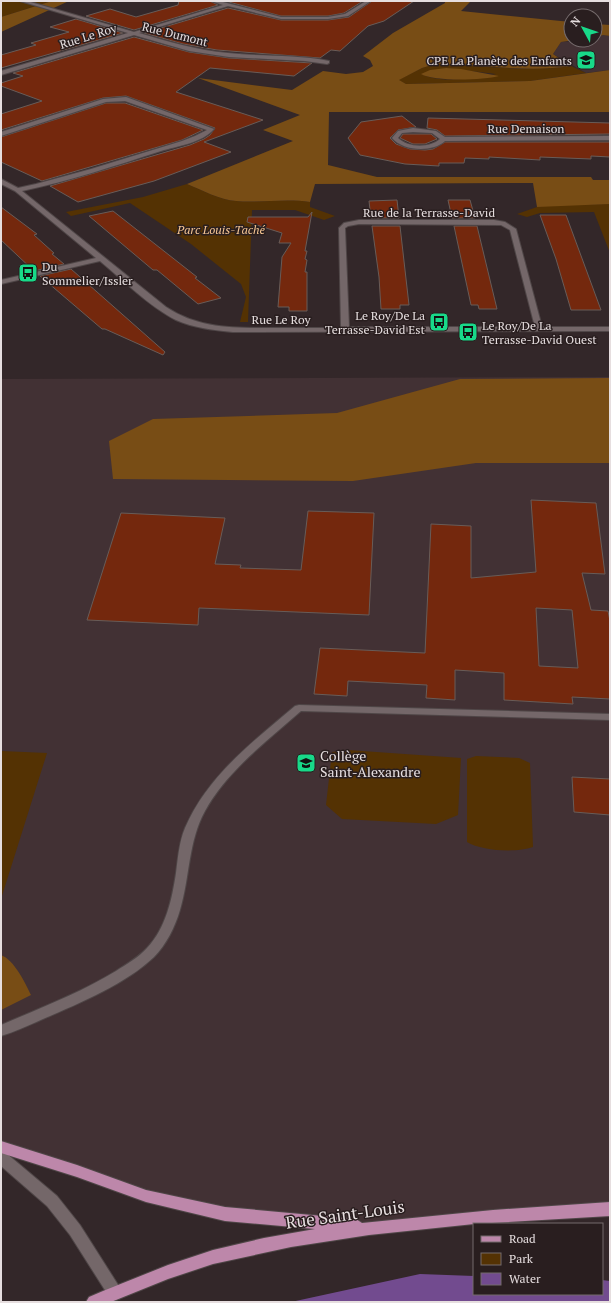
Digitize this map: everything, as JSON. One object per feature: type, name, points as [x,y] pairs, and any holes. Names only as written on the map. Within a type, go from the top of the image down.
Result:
[{"type":"main road","points":[[1,1147],[77,1171],[134,1192],[218,1212],[372,1228]]},
{"type":"main road","name":"Rue Saint-Louis","points":[[94,1302],[115,1292],[214,1257],[273,1244],[372,1228],[511,1214],[610,1209]]},
{"type":"street","name":"Rue Dumont","points":[[22,1],[183,48],[215,54],[327,62]]},
{"type":"street","points":[[213,1],[281,18],[328,18],[346,15],[369,1]]},
{"type":"street","name":"Rue Le Roy","points":[[1,73],[227,5]]},
{"type":"street","points":[[1,134],[105,100],[120,98],[211,129],[207,133],[88,173],[17,190]]},
{"type":"street","name":"Rue Demaison","points":[[443,139],[442,136],[434,132],[420,130],[400,132],[395,138],[400,143],[417,146],[432,146],[441,142],[443,139],[610,138]]},
{"type":"street","name":"Rue Le Roy","points":[[1,181],[17,190],[173,316],[191,324],[233,330],[610,329]]},
{"type":"street","name":"Rue de la Terrasse-David","points":[[345,329],[342,228],[346,224],[359,222],[494,222],[509,226],[512,229],[539,329]]},
{"type":"street","points":[[1,282],[101,259]]},
{"type":"street","points":[[1,1031],[82,996],[109,982],[143,960],[152,950],[166,929],[176,906],[185,849],[190,829],[199,811],[228,774],[250,751],[299,708],[610,717]]},
{"type":"street","points":[[1,1157],[52,1201],[75,1230],[115,1292]]},
{"type":"shaded area","points":[[52,1],[69,1],[1,32],[1,17]]},
{"type":"shaded area","points":[[445,1],[471,1],[461,11],[563,21],[563,42],[561,42],[553,54],[571,66],[537,69],[435,64],[422,68],[399,80],[406,84],[530,81],[610,70],[610,112],[329,112],[328,165],[377,177],[591,177],[593,180],[610,180],[610,204],[537,207],[533,183],[315,184],[310,202],[292,200],[230,200],[217,197],[187,184],[293,141],[263,130],[300,115],[198,78],[292,90],[323,71],[346,74],[363,72],[373,66],[370,60],[363,56],[393,33],[445,3]]},
{"type":"shaded area","points":[[603,25],[610,25],[610,36],[603,35]]},
{"type":"shaded area","name":"CPE La Planète des Enfants","points":[[603,35],[610,36],[610,70],[586,73],[553,54],[561,42],[563,42],[563,48],[603,48]]},
{"type":"shaded area","points":[[446,68],[461,69],[499,76],[471,79],[448,79],[428,77],[421,74],[430,70]]},
{"type":"shaded area","name":"Collège Saint-Alexandre","points":[[610,377],[610,1209],[372,1228],[225,1214],[1,1147],[1,379]]},
{"type":"shaded area","points":[[610,378],[610,463],[476,463],[353,481],[113,479],[109,441],[153,419],[337,413],[460,379]]},
{"type":"shaded area","points":[[1,955],[15,966],[31,995],[1,1010]]},
{"type":"green space","points":[[1,1],[52,1],[1,17]]},
{"type":"green space","points":[[435,64],[521,69],[571,66],[586,73],[530,81],[406,84],[398,80],[422,68]],"holes":[[[446,68],[496,74],[458,79],[438,79],[422,74]]]},
{"type":"green space","name":"Parc Louis-Taché","points":[[187,184],[217,197],[230,200],[292,200],[310,202],[310,207],[335,216],[324,220],[295,210],[252,210],[248,322],[240,322],[246,297],[241,284],[191,244],[130,203],[71,216],[66,212],[143,197]]},
{"type":"green space","points":[[610,204],[610,253],[594,212],[540,213],[527,217],[517,214],[537,207],[549,205]]},
{"type":"green space","points":[[348,750],[461,758],[458,815],[436,824],[342,819],[326,805],[332,752]]},
{"type":"green space","points":[[1,751],[47,753],[1,899]]},
{"type":"green space","points":[[476,756],[519,758],[530,763],[533,847],[518,850],[499,850],[473,845],[467,842],[467,759]]},
{"type":"water","points":[[420,1274],[473,1276],[473,1295],[603,1295],[603,1280],[610,1281],[610,1302],[291,1302]]},
{"type":"building","points":[[179,1],[210,1],[218,5],[134,30],[86,16],[110,9],[136,17],[178,5]]},
{"type":"building","points":[[225,1],[363,1],[344,13],[328,16],[281,16]]},
{"type":"building","points":[[372,1],[414,1],[384,21],[368,26],[340,51],[331,50],[320,58],[217,50],[183,44],[144,33],[228,8],[281,20],[328,20],[349,17]]},
{"type":"building","points":[[76,19],[123,33],[1,68],[1,55],[36,45],[31,43],[69,32],[50,27]]},
{"type":"building","points":[[134,37],[189,52],[229,58],[312,63],[294,76],[210,68],[176,92],[263,120],[204,142],[231,152],[154,181],[78,202],[50,186],[190,145],[210,135],[215,128],[126,96],[103,98],[1,130],[1,114],[42,101],[1,86],[1,83],[23,76],[13,73]]},
{"type":"building","points":[[106,103],[125,103],[203,130],[182,140],[42,181],[1,162],[1,137]]},
{"type":"building","points":[[402,116],[416,127],[398,130],[390,138],[396,144],[410,149],[433,149],[445,142],[610,142],[610,157],[591,156],[591,159],[540,157],[540,160],[489,157],[489,159],[465,158],[464,163],[439,163],[439,166],[405,164],[360,155],[348,138],[361,122]]},
{"type":"building","points":[[428,118],[610,123],[610,134],[445,136],[437,130],[427,128]]},
{"type":"building","points":[[403,134],[431,134],[437,139],[425,144],[413,144],[400,138]]},
{"type":"building","points":[[397,200],[399,218],[371,218],[369,201]]},
{"type":"building","points":[[448,200],[470,200],[475,218],[452,218]]},
{"type":"building","points":[[1,207],[37,234],[34,235],[64,264],[34,271],[1,240]]},
{"type":"building","points":[[113,211],[197,277],[195,278],[221,298],[198,304],[157,270],[153,270],[89,216]]},
{"type":"building","points":[[312,212],[305,251],[307,251],[305,259],[307,260],[305,272],[307,272],[307,311],[289,311],[289,307],[278,307],[282,257],[291,243],[279,243],[282,233],[247,222],[248,217],[308,217]]},
{"type":"building","points":[[540,215],[566,215],[601,310],[571,310],[556,259]]},
{"type":"building","points":[[372,226],[400,226],[409,305],[400,305],[400,309],[381,309],[379,277]]},
{"type":"building","points":[[454,226],[477,226],[497,309],[479,309],[478,305],[471,305]]},
{"type":"building","points":[[71,269],[165,352],[163,355],[102,329],[40,276]]},
{"type":"building","points":[[531,500],[596,503],[605,574],[582,573],[591,610],[608,611],[610,621],[610,699],[572,697],[573,704],[504,700],[504,673],[455,670],[455,700],[426,698],[427,685],[348,681],[347,696],[314,694],[320,648],[425,653],[431,524],[471,526],[471,578],[536,572]],"holes":[[[536,608],[572,610],[578,668],[539,666]]]},
{"type":"building","points":[[308,511],[374,513],[369,615],[199,608],[198,625],[87,620],[121,513],[225,518],[215,564],[241,565],[240,568],[301,570]]},
{"type":"building","points":[[572,777],[610,779],[610,815],[574,812]]},
{"type":"place","name":"CPE La Planète des Enfants","points":[[586,60]]},
{"type":"place","name":"Du Sommelier/Issler","points":[[28,273]]},
{"type":"place","name":"Le Roy/De La Terrasse-David Est","points":[[439,322]]},
{"type":"place","name":"Le Roy/De La Terrasse-David Ouest","points":[[468,332]]},
{"type":"place","name":"Collège Saint-Alexandre","points":[[306,763]]}]
